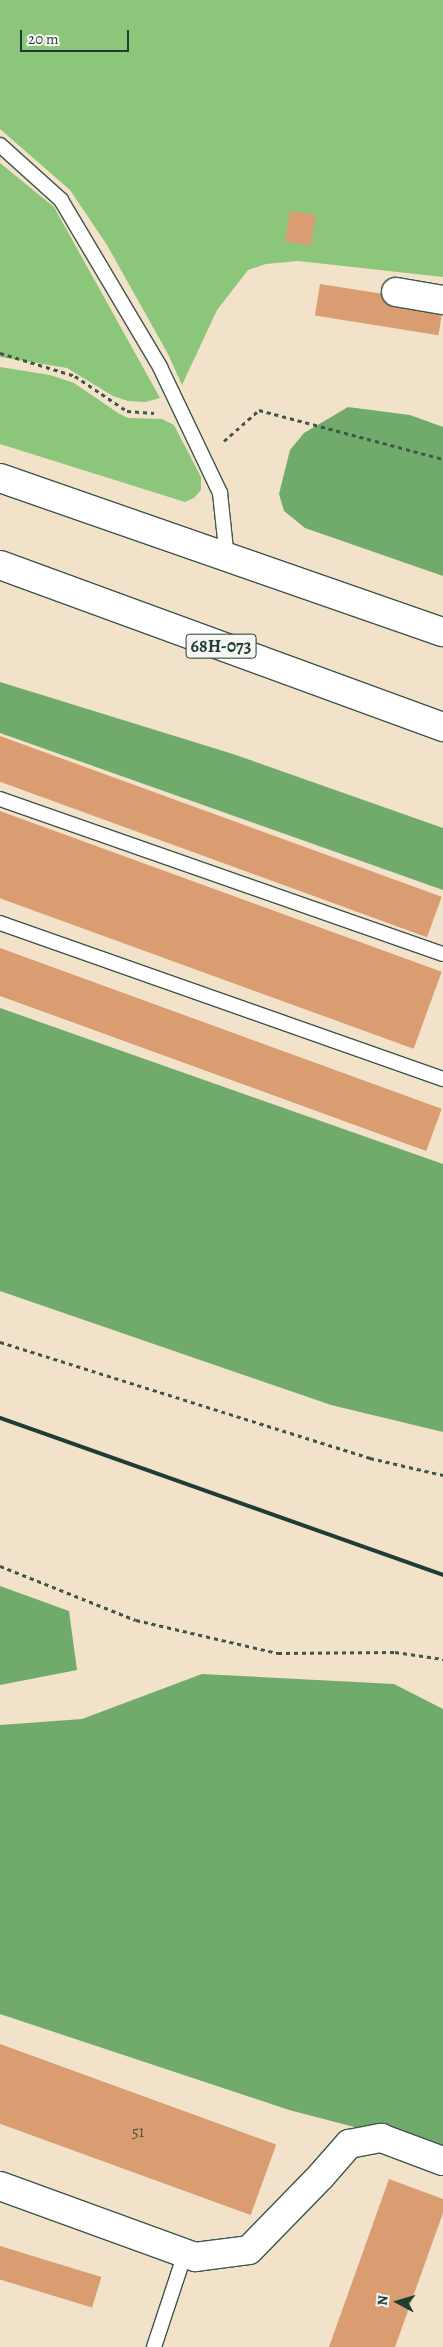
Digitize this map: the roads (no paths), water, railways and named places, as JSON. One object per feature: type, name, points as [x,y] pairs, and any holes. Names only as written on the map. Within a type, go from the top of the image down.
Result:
[{"type":"main road","points":[[396,292],[443,300]]},
{"type":"main road","points":[[0,478],[443,632]]},
{"type":"main road","name":"68Н-073","points":[[0,565],[443,727]]},
{"type":"main road","points":[[0,2186],[195,2257],[249,2250],[321,2176],[349,2144],[381,2138],[443,2162]]},
{"type":"lane","points":[[0,145],[61,200],[160,366],[220,493],[227,558]]},
{"type":"lane","points":[[0,799],[443,954]]},
{"type":"lane","points":[[0,924],[443,1079]]},
{"type":"lane","points":[[154,2347],[185,2253]]},
{"type":"railway","points":[[0,1418],[443,1575]]}]
